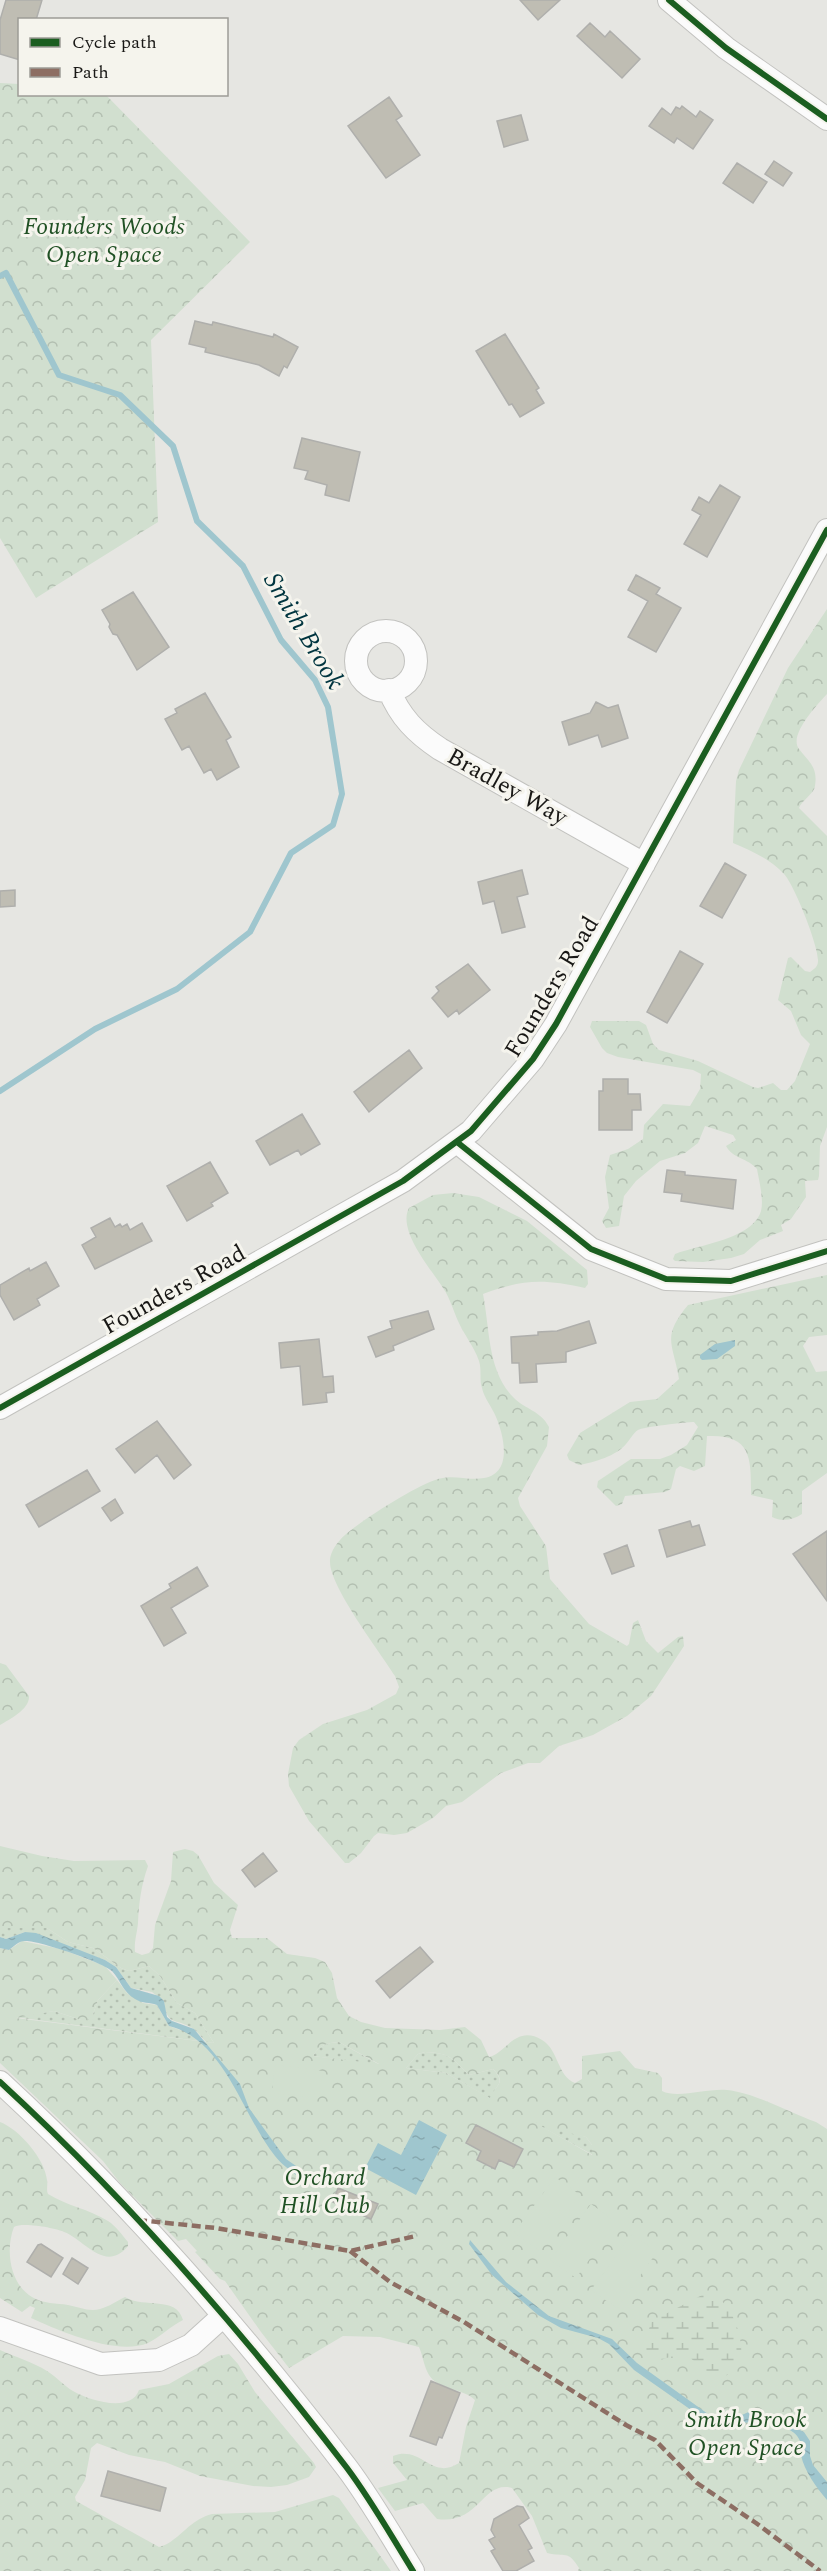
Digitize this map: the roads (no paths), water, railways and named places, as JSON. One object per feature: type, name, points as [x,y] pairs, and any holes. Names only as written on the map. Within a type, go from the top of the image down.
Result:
[{"type":"street","points":[[669,0],[726,48],[827,119]]},
{"type":"street","name":"Founders Road","points":[[0,1408],[404,1181],[471,1131],[533,1059],[572,997],[827,531]]},
{"type":"street","name":"Bradley Way","points":[[389,690],[404,719],[427,740],[644,864]]},
{"type":"street","points":[[457,1142],[591,1249],[666,1279],[731,1281],[827,1251]]},
{"type":"street","points":[[0,2082],[92,2171],[223,2316],[347,2468],[414,2571]]},
{"type":"street","points":[[0,2328],[101,2364],[159,2360],[191,2345],[223,2316]]},
{"type":"water","points":[[735,1340],[735,1346],[717,1359],[702,1360],[700,1358],[700,1355],[715,1344]]},
{"type":"water","points":[[25,1932],[36,1933],[105,1960],[116,1967],[131,1988],[159,1996],[164,2001],[167,2017],[194,2029],[240,2084],[249,2108],[286,2159],[299,2168],[296,2175],[282,2164],[263,2139],[231,2081],[205,2046],[188,2034],[169,2026],[157,2005],[141,2002],[131,1996],[112,1971],[106,1967],[32,1942],[21,1942],[9,1950],[0,1948],[0,1937],[6,1939]]},
{"type":"water","points":[[419,2120],[447,2135],[416,2195],[365,2168],[378,2143],[401,2155]]},
{"type":"water","points":[[470,2240],[506,2282],[549,2316],[612,2339],[637,2363],[722,2424],[755,2409],[804,2432],[810,2441],[810,2456],[813,2465],[827,2482],[827,2500],[808,2473],[801,2455],[801,2443],[793,2432],[776,2425],[759,2422],[726,2427],[714,2426],[634,2370],[609,2344],[598,2338],[561,2328],[538,2315],[492,2275],[469,2244]]},
{"type":"waterway","name":"Smith Brook","points":[[0,276],[6,273],[59,375],[120,395],[173,446],[197,521],[243,566],[281,640],[315,680],[328,707],[342,794],[333,825],[291,853],[250,932],[177,989],[95,1029],[0,1091]]},
{"type":"park label","name":"Founders Woods Open Space","points":[[104,241]]},
{"type":"park label","name":"Orchard Hill Club","points":[[325,2192]]},
{"type":"park label","name":"Smith Brook Open Space","points":[[746,2434]]}]
